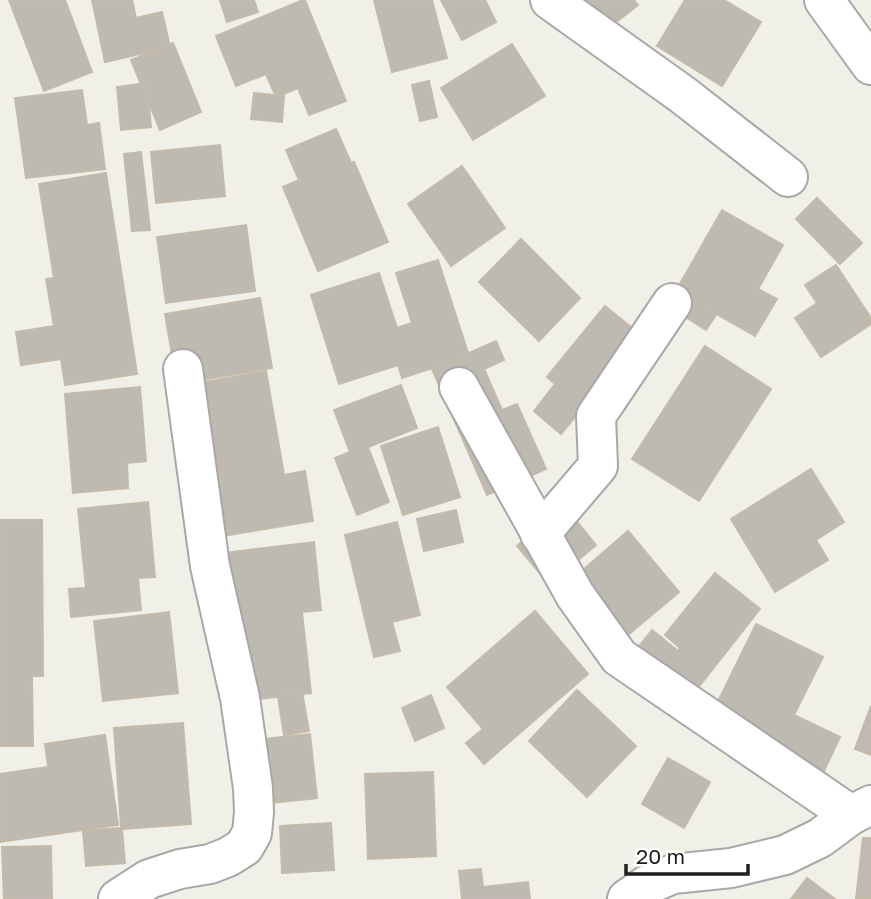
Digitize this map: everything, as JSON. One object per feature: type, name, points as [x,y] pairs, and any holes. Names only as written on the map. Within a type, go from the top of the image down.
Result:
[{"type":"street","points":[[550,0],[682,95],[788,177]]},
{"type":"street","points":[[824,0],[871,65]]},
{"type":"street","points":[[540,534],[598,466],[596,416],[672,303]]},
{"type":"street","points":[[118,899],[149,879],[228,857],[244,847],[252,833],[253,788],[240,698],[210,566],[183,369]]},
{"type":"street","points":[[459,387],[575,595],[619,657],[861,810],[820,838],[785,855],[731,868],[673,874],[647,884],[627,899]]},
{"type":"building","points":[[9,0],[65,0],[92,72],[44,91]]},
{"type":"building","points":[[92,0],[132,0],[136,18],[162,12],[170,47],[105,62]]},
{"type":"building","points":[[220,0],[254,0],[258,12],[227,22]]},
{"type":"building","points":[[303,0],[346,101],[309,115],[298,88],[276,97],[266,74],[236,86],[216,36]]},
{"type":"building","points":[[374,0],[432,0],[447,58],[392,72]]},
{"type":"building","points":[[441,0],[485,0],[496,22],[462,40]]},
{"type":"building","points":[[550,0],[634,0],[638,5],[585,46]]},
{"type":"building","points":[[685,0],[724,0],[761,22],[722,86],[657,46]]},
{"type":"building","points":[[173,43],[201,112],[160,130],[131,60]]},
{"type":"building","points":[[512,44],[545,96],[473,140],[441,88]]},
{"type":"building","points":[[429,81],[437,117],[420,121],[412,85]]},
{"type":"building","points":[[147,83],[151,127],[121,130],[117,87]]},
{"type":"building","points":[[82,90],[87,125],[99,123],[105,169],[26,178],[15,98]]},
{"type":"building","points":[[254,93],[284,96],[282,122],[251,119]]},
{"type":"building","points":[[336,129],[351,163],[354,162],[388,242],[318,271],[283,187],[299,180],[286,150]]},
{"type":"building","points":[[220,145],[225,196],[156,203],[151,152]]},
{"type":"building","points":[[141,152],[150,230],[132,231],[124,154]]},
{"type":"building","points":[[462,166],[505,228],[451,266],[408,204]]},
{"type":"building","points":[[106,173],[137,374],[65,385],[61,359],[21,365],[16,332],[54,326],[46,279],[54,278],[39,184]]},
{"type":"building","points":[[817,198],[862,243],[840,264],[796,219]]},
{"type":"building","points":[[722,210],[783,245],[758,289],[777,299],[755,336],[676,291]]},
{"type":"building","points":[[246,225],[255,291],[166,303],[157,237]]},
{"type":"building","points":[[521,239],[580,298],[539,341],[479,282]]},
{"type":"building","points":[[438,260],[469,356],[402,378],[398,365],[339,384],[311,295],[379,273],[397,328],[412,323],[396,273]]},
{"type":"building","points":[[836,265],[871,318],[871,324],[821,357],[795,318],[817,303],[805,285]]},
{"type":"building","points":[[678,291],[716,315],[706,330],[668,306]]},
{"type":"building","points":[[260,298],[272,368],[177,384],[165,314]]},
{"type":"building","points":[[605,306],[653,345],[579,412],[561,434],[534,411],[555,384],[547,377]]},
{"type":"building","points":[[496,341],[504,360],[484,369],[502,410],[517,404],[546,469],[487,495],[432,369]]},
{"type":"building","points":[[705,346],[771,389],[699,501],[632,459]]},
{"type":"building","points":[[266,371],[284,475],[305,471],[313,521],[210,538],[202,489],[221,486],[205,382]]},
{"type":"building","points":[[401,385],[417,428],[368,447],[389,502],[357,515],[335,458],[350,452],[334,410]]},
{"type":"building","points":[[140,387],[146,461],[127,463],[128,488],[73,493],[65,394]]},
{"type":"building","points":[[438,427],[460,497],[403,515],[381,446]]},
{"type":"building","points":[[811,469],[844,522],[816,540],[828,560],[775,592],[731,519]]},
{"type":"building","points":[[148,502],[155,577],[138,578],[141,610],[71,617],[69,589],[86,588],[78,509]]},
{"type":"building","points":[[565,507],[596,545],[549,584],[517,546]]},
{"type":"building","points":[[456,510],[463,542],[424,551],[417,519]]},
{"type":"building","points":[[0,520],[42,520],[43,676],[32,676],[33,746],[0,746]]},
{"type":"building","points":[[397,522],[420,615],[392,622],[400,651],[374,657],[345,535]]},
{"type":"building","points":[[628,531],[679,592],[605,654],[555,594]]},
{"type":"building","points":[[314,542],[321,610],[302,612],[311,693],[224,703],[208,555]]},
{"type":"building","points":[[715,573],[760,609],[682,708],[626,663],[652,630],[678,651],[680,648],[665,635]]},
{"type":"building","points":[[535,611],[588,674],[484,764],[466,743],[483,729],[447,687]]},
{"type":"building","points":[[169,612],[178,693],[103,701],[94,621]]},
{"type":"building","points":[[756,624],[823,657],[794,715],[840,737],[814,792],[703,732]]},
{"type":"building","points":[[577,690],[636,746],[587,797],[529,741]]},
{"type":"building","points":[[302,692],[309,731],[284,735],[278,697]]},
{"type":"building","points":[[431,695],[444,728],[415,741],[402,708]]},
{"type":"building","points":[[871,706],[871,755],[855,749]]},
{"type":"building","points":[[183,723],[191,824],[122,829],[125,863],[86,866],[83,831],[121,828],[114,728]]},
{"type":"building","points":[[310,734],[317,798],[242,806],[234,742]]},
{"type":"building","points":[[105,735],[118,825],[0,842],[0,774],[48,767],[45,744]]},
{"type":"building","points":[[668,758],[710,782],[684,828],[642,804]]},
{"type":"building","points":[[433,772],[436,856],[368,859],[365,774]]},
{"type":"building","points":[[331,823],[334,870],[282,873],[280,826]]},
{"type":"building","points":[[863,838],[871,838],[871,899],[856,899]]},
{"type":"building","points":[[51,846],[52,899],[4,899],[2,847]]},
{"type":"building","points":[[481,869],[483,887],[528,882],[530,899],[462,899],[459,871]]},
{"type":"building","points":[[807,878],[835,899],[791,899]]}]
